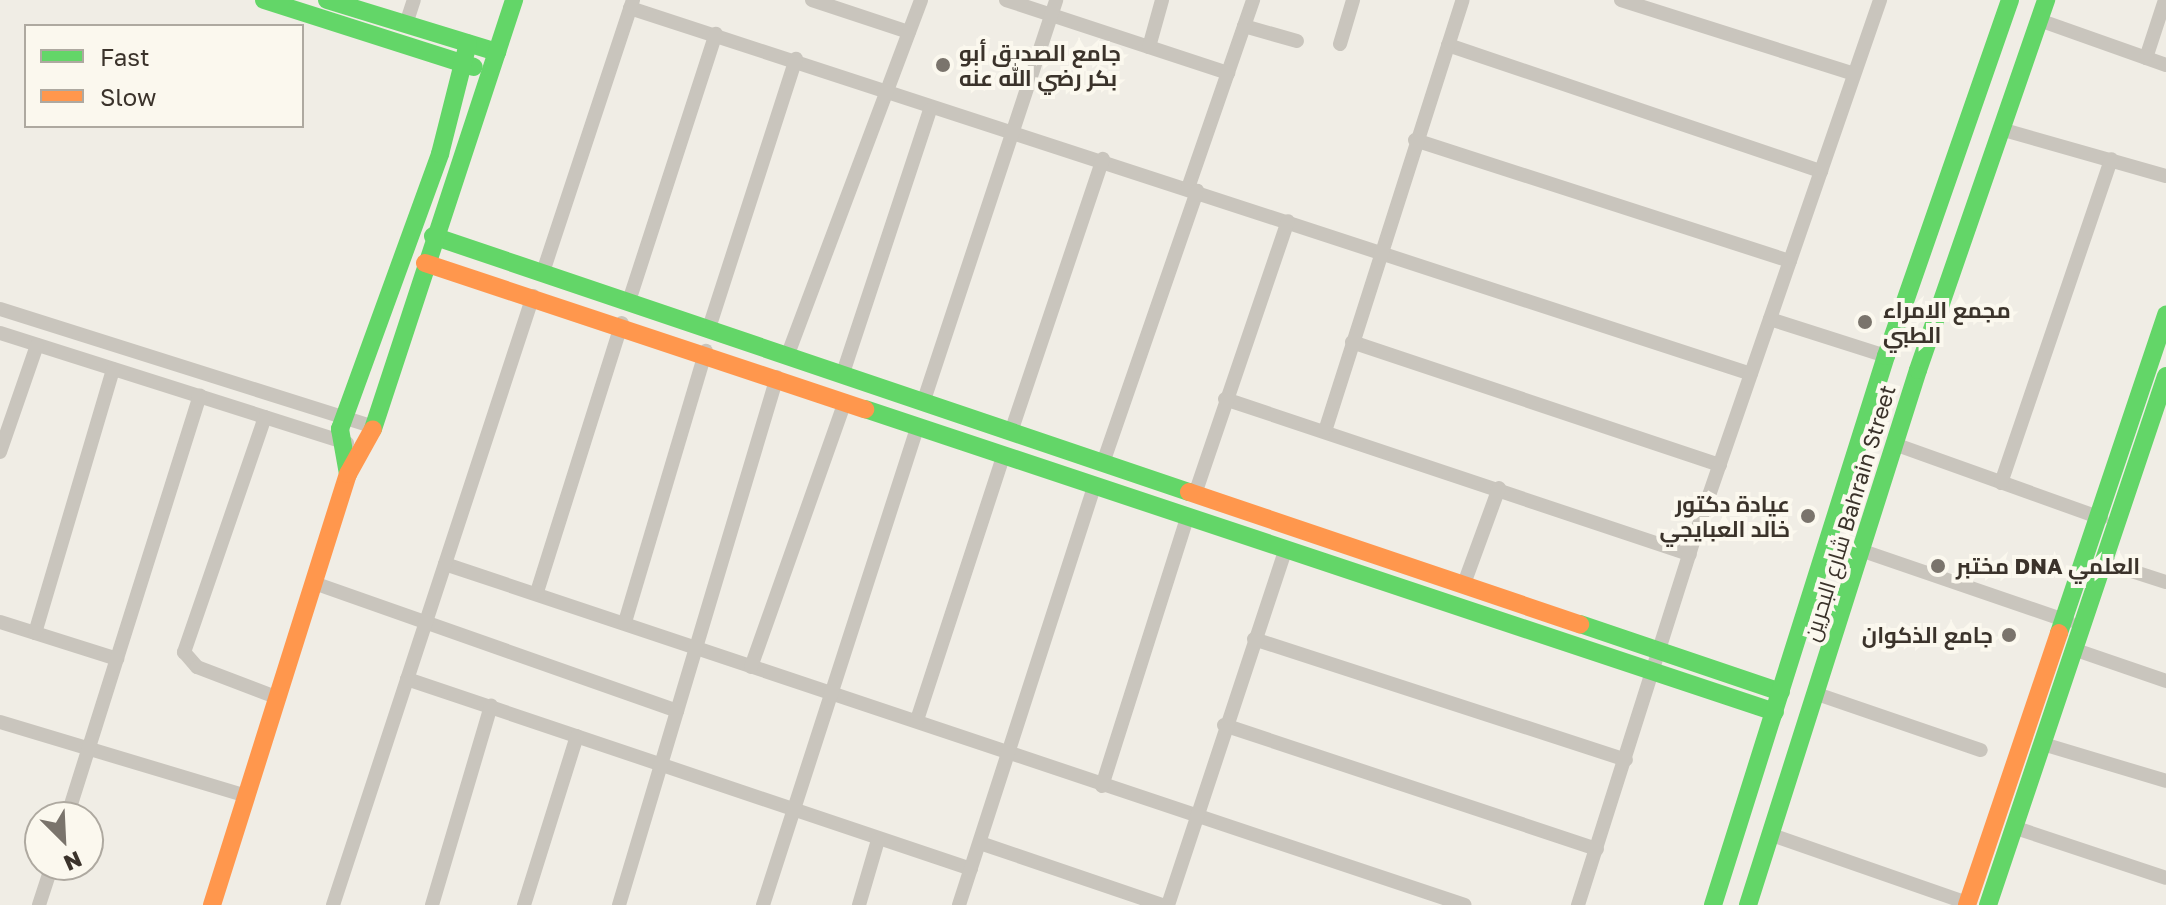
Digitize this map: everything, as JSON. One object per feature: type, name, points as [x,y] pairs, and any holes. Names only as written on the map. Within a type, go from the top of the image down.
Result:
[{"type":"street","points":[[264,0],[490,74]]},
{"type":"street","points":[[406,24],[414,0]]},
{"type":"street","points":[[212,905],[348,474],[366,450],[433,236],[514,0]]},
{"type":"street","points":[[812,0],[909,32]]},
{"type":"street","points":[[788,354],[921,0]]},
{"type":"street","points":[[1006,0],[1054,6],[1149,47],[1228,73]]},
{"type":"street","points":[[1149,47],[1162,0]]},
{"type":"street","points":[[1104,460],[1253,0]]},
{"type":"street","points":[[1340,44],[1353,0]]},
{"type":"street","points":[[1326,428],[1415,140],[1463,0]]},
{"type":"street","points":[[1621,0],[1854,74]]},
{"type":"street","points":[[1578,905],[1626,760],[1651,670],[1880,0]]},
{"type":"street","name":"شارع البحرين Bahrain Street","points":[[1713,905],[1886,356],[2010,0]]},
{"type":"street","name":"شارع البحرين Bahrain Street","points":[[1748,905],[1949,282],[2004,130],[2046,0]]},
{"type":"street","points":[[2146,58],[2165,0]]},
{"type":"street","points":[[339,2],[497,52]]},
{"type":"street","points":[[543,272],[631,4],[796,59],[930,110],[1017,131],[1751,374]]},
{"type":"street","points":[[924,400],[1017,131],[1054,6]]},
{"type":"street","points":[[2039,20],[2166,65]]},
{"type":"street","points":[[1244,26],[1297,41]]},
{"type":"street","points":[[629,301],[716,34]]},
{"type":"street","points":[[348,474],[338,440],[344,418],[440,154],[468,43]]},
{"type":"street","points":[[1448,45],[1821,171]]},
{"type":"street","points":[[709,328],[796,59]]},
{"type":"street","points":[[843,373],[930,110]]},
{"type":"street","points":[[2004,130],[2166,176]]},
{"type":"street","points":[[1415,140],[1790,261]]},
{"type":"street","points":[[1012,429],[1103,159]]},
{"type":"street","points":[[2001,483],[2111,159]]},
{"type":"street","points":[[1196,491],[1288,221]]},
{"type":"street","points":[[433,236],[1660,645],[1781,692]]},
{"type":"street","points":[[462,275],[470,248]]},
{"type":"street","points":[[425,263],[622,323],[845,401],[1775,712]]},
{"type":"street","points":[[1915,272],[1949,282]]},
{"type":"street","points":[[333,905],[533,296]]},
{"type":"street","points":[[0,309],[374,427]]},
{"type":"street","points":[[1772,835],[1967,904],[2051,693],[2076,650],[2107,563],[2154,402],[2166,315]]},
{"type":"street","points":[[1770,319],[1886,356]]},
{"type":"street","points":[[537,592],[622,323]]},
{"type":"street","points":[[0,333],[366,450]]},
{"type":"street","points":[[1352,342],[1720,465]]},
{"type":"street","points":[[0,452],[37,345]]},
{"type":"street","points":[[625,622],[706,351]]},
{"type":"street","points":[[35,633],[113,369]]},
{"type":"street","points":[[1988,905],[2043,744],[2068,621],[2101,518],[2166,376]]},
{"type":"street","points":[[619,905],[664,766],[691,648],[777,377]]},
{"type":"street","points":[[883,413],[892,389]]},
{"type":"street","points":[[72,801],[200,396]]},
{"type":"street","points":[[1225,399],[1326,428],[1690,555]]},
{"type":"street","points":[[751,667],[845,401]]},
{"type":"street","points":[[265,417],[184,652],[197,667],[278,698]]},
{"type":"street","points":[[763,905],[918,425]]},
{"type":"street","points":[[1897,445],[2101,518]]},
{"type":"street","points":[[917,720],[1004,454]]},
{"type":"street","points":[[959,905],[1012,750],[1095,484]]},
{"type":"street","points":[[1465,581],[1499,488]]},
{"type":"street","points":[[1102,786],[1188,515]]},
{"type":"street","points":[[980,843],[1165,905],[1286,548]]},
{"type":"street","points":[[1863,551],[2068,621]]},
{"type":"street","points":[[2107,563],[2166,582]]},
{"type":"street","points":[[445,564],[625,622],[691,648],[1012,750],[1102,786],[1465,905]]},
{"type":"street","points":[[314,583],[677,711]]},
{"type":"street","points":[[0,622],[117,659]]},
{"type":"street","points":[[1254,639],[1626,760]]},
{"type":"street","points":[[2076,650],[2166,681]]},
{"type":"street","points":[[407,679],[793,813],[971,869]]},
{"type":"street","points":[[1817,694],[1981,750]]},
{"type":"street","points":[[432,905],[491,706]]},
{"type":"street","points":[[0,722],[247,796]]},
{"type":"street","points":[[1224,725],[1597,849]]},
{"type":"street","points":[[524,905],[577,736]]},
{"type":"street","points":[[2043,744],[2166,781]]},
{"type":"street","points":[[2013,827],[2166,878]]},
{"type":"street","points":[[859,905],[878,840]]},
{"type":"street","points":[[39,905],[47,881]]},
{"type":"traffic: fast","points":[[264,0],[474,67]]},
{"type":"traffic: fast","points":[[327,0],[497,52]]},
{"type":"traffic: fast","points":[[373,429],[514,0]]},
{"type":"traffic: fast","points":[[1713,905],[1886,356],[2010,0]]},
{"type":"traffic: fast","points":[[1748,905],[1918,370],[2046,0]]},
{"type":"traffic: fast","points":[[348,474],[340,429],[440,154],[468,43]]},
{"type":"traffic: fast","points":[[433,236],[1189,492]]},
{"type":"traffic: fast","points":[[2059,633],[2166,315]]},
{"type":"traffic: fast","points":[[1988,905],[2166,376]]},
{"type":"traffic: fast","points":[[865,409],[1775,712]]},
{"type":"traffic: fast","points":[[1580,624],[1781,692]]},
{"type":"traffic: slow","points":[[425,263],[865,409]]},
{"type":"traffic: slow","points":[[212,905],[348,474],[373,429]]},
{"type":"traffic: slow","points":[[1189,492],[1580,624]]},
{"type":"traffic: slow","points":[[1967,905],[2059,633]]},
{"type":"place","name":"جامع الصديق أبو بكر رضي الله عنه","points":[[943,65]]},
{"type":"place","name":"مجمع الامراء الطبي","points":[[1865,322]]},
{"type":"place","name":"عيادة دكتور خالد العبايجي","points":[[1808,516]]},
{"type":"place","name":"مختبر DNA العلمي","points":[[1938,566]]},
{"type":"place","name":"جامع الذكوان","points":[[2009,635]]}]
